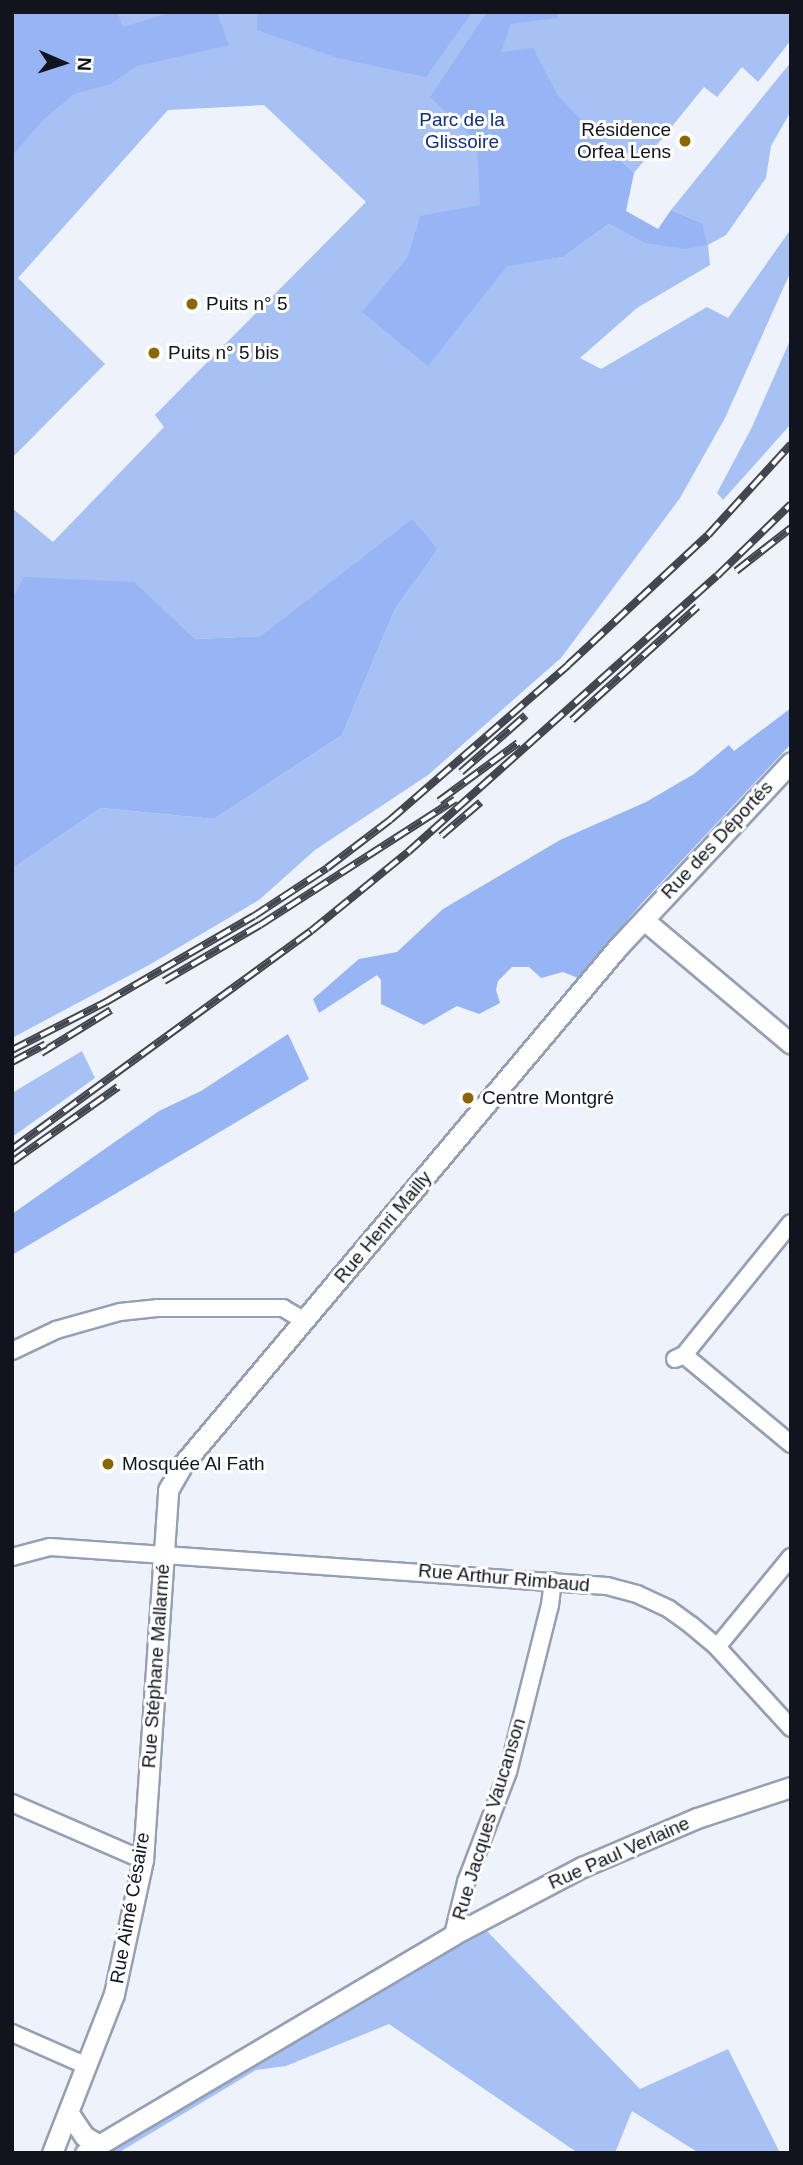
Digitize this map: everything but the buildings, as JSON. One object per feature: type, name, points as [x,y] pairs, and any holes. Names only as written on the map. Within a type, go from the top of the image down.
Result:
[{"type":"street","name":"Rue des Déportés","points":[[644,920],[791,762]]},
{"type":"street","points":[[644,920],[791,1044]]},
{"type":"street","name":"Rue Henri Mailly","points":[[163,1553],[168,1490],[183,1464],[609,957],[644,920]]},
{"type":"street","points":[[791,1223],[679,1357],[791,1444]]},
{"type":"street","points":[[12,1351],[56,1330],[120,1312],[157,1308],[284,1308],[305,1321]]},
{"type":"street","name":"Rue Arthur Rimbaud","points":[[12,1557],[50,1547],[607,1586],[637,1594],[668,1609],[717,1647],[790,1723]]},
{"type":"street","name":"Rue Stéphane Mallarmé","points":[[149,1779],[163,1553]]},
{"type":"street","points":[[717,1647],[791,1557]]},
{"type":"street","name":"Rue Jacques Vaucanson","points":[[453,1935],[466,1882],[508,1772],[550,1605],[553,1581]]},
{"type":"street","name":"Rue Aimé Césaire","points":[[52,2153],[88,2066],[123,1963],[143,1860],[149,1779]]},
{"type":"street","name":"Rue Paul Verlaine","points":[[92,2149],[453,1935],[582,1867],[697,1818],[791,1787]]},
{"type":"street","points":[[12,1803],[143,1860]]},
{"type":"street","points":[[12,2033],[88,2066]]},
{"type":"street","points":[[68,2112],[92,2149]]},
{"type":"green space","name":"Parc de la Glissoire","points":[[12,12],[791,12],[791,40],[758,82],[742,67],[717,97],[704,87],[634,173],[605,142],[508,265],[563,257],[609,224],[646,243],[702,223],[671,210],[791,62],[791,111],[771,146],[766,178],[726,235],[708,245],[710,265],[637,308],[580,358],[601,369],[707,307],[728,318],[791,229],[791,271],[725,418],[680,498],[561,658],[428,775],[315,850],[259,900],[149,965],[12,1038],[12,869],[101,808],[214,819],[342,735],[395,609],[438,549],[411,520],[262,636],[195,639],[133,582],[12,670],[12,508],[53,542],[164,427],[155,415],[366,202],[264,105],[168,110],[18,278],[105,364],[12,458]]},
{"type":"green space","points":[[791,338],[791,424],[723,500],[717,493],[752,427]]},
{"type":"green space","points":[[82,1051],[95,1078],[12,1137],[12,1093]]},
{"type":"green space","points":[[484,1928],[640,2089],[728,2049],[780,2153],[699,2153],[632,2111],[615,2153],[578,2153],[389,2024],[286,2066],[256,2070],[118,2153],[101,2153],[381,1992]]},
{"type":"shaded area","points":[[12,12],[117,12],[123,27],[172,12],[217,13],[229,45],[137,66],[111,84],[74,94],[43,120],[12,156]]},
{"type":"shaded area","points":[[257,12],[472,12],[426,77],[338,58],[257,30]]},
{"type":"shaded area","points":[[487,12],[557,12],[557,18],[511,24],[501,52],[533,48],[558,96],[634,173],[626,211],[658,229],[671,210],[702,223],[707,245],[685,249],[645,243],[609,224],[563,257],[507,266],[428,366],[362,312],[408,257],[420,216],[480,205],[477,142],[430,97]]},
{"type":"shaded area","points":[[412,519],[438,549],[395,609],[342,735],[214,819],[101,808],[12,869],[12,599],[24,577],[134,582],[195,639],[261,636]]},
{"type":"shaded area","points":[[791,708],[791,744],[641,904],[578,978],[563,972],[541,978],[529,967],[512,967],[498,981],[496,990],[500,1003],[479,1014],[457,1006],[424,1025],[381,1004],[381,980],[377,975],[319,1013],[313,999],[359,959],[397,952],[443,909],[560,840],[646,802],[694,774],[729,745],[734,751]]},
{"type":"shaded area","points":[[288,1034],[309,1079],[12,1255],[12,1214],[159,1111],[201,1091]]},
{"type":"railway","points":[[12,1050],[106,1002],[254,916],[327,868],[390,820],[568,665],[708,535],[791,444]]},
{"type":"railway","points":[[12,1149],[311,931],[408,852],[717,576],[791,504]]},
{"type":"railway","points":[[736,571],[791,528]]},
{"type":"railway","points":[[572,720],[697,607]]},
{"type":"railway","points":[[461,772],[526,715]]},
{"type":"railway","points":[[439,801],[518,743]]},
{"type":"railway","points":[[164,981],[260,925],[455,800]]},
{"type":"railway","points":[[441,836],[481,802]]},
{"type":"railway","points":[[41,1053],[111,1010]]},
{"type":"railway","points":[[12,1062],[46,1044]]},
{"type":"railway","points":[[12,1162],[118,1087]]},
{"type":"place","name":"Résidence Orfea Lens","points":[[685,141]]},
{"type":"place","name":"Puits n° 5","points":[[192,304]]},
{"type":"place","name":"Puits n° 5 bis","points":[[154,353]]},
{"type":"place","name":"Centre Montgré","points":[[468,1098]]},
{"type":"place","name":"Mosquée Al Fath","points":[[108,1464]]}]
